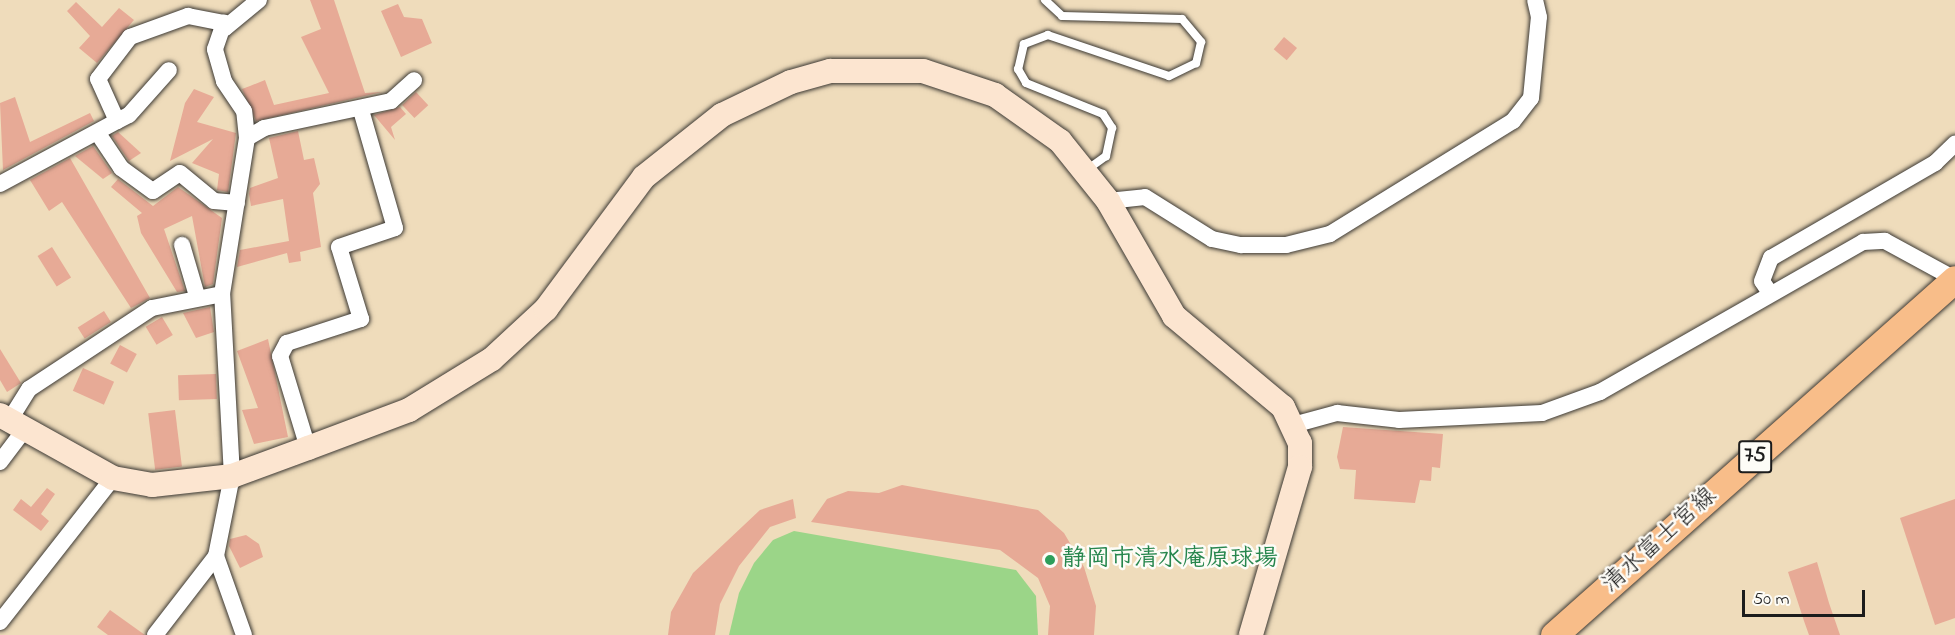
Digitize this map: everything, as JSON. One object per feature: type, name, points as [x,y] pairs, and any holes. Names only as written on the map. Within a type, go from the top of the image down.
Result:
[{"type":"main road","name":"清水富士宮線","points":[[1554,635],[1955,279]]},
{"type":"street","points":[[224,22],[225,28],[259,0]]},
{"type":"street","points":[[1108,201],[1145,197],[1212,239],[1241,245],[1286,245],[1330,234],[1513,121],[1531,98],[1539,17],[1535,0]]},
{"type":"street","points":[[117,121],[98,79],[130,37],[188,16],[224,22]]},
{"type":"street","points":[[155,635],[216,555],[232,476],[222,294],[248,138],[240,101],[217,65],[214,49],[224,22]]},
{"type":"street","points":[[11,422],[112,478],[188,485],[232,476],[308,448],[409,410],[492,359],[546,309],[620,204],[668,155],[722,115],[791,82],[865,68],[949,76],[1017,108],[1087,170],[1108,201],[1174,316],[1267,388],[1293,425],[1300,467],[1255,629]]},
{"type":"street","points":[[0,184],[99,135],[129,115],[169,70]]},
{"type":"street","points":[[248,138],[296,120],[361,110],[391,101],[414,80]]},
{"type":"street","points":[[308,448],[280,356],[287,343],[361,319],[339,247],[395,228],[361,110]]},
{"type":"street","points":[[99,135],[121,168],[153,191],[180,172],[214,201],[237,203]]},
{"type":"street","points":[[1770,293],[1762,281],[1771,258],[1935,163],[1955,144]]},
{"type":"street","points":[[1293,425],[1337,413],[1399,420],[1542,413],[1600,392],[1863,242],[1892,244],[1955,279]]},
{"type":"street","points":[[182,245],[197,296]]},
{"type":"street","points":[[0,462],[11,422],[29,389],[152,308],[197,296],[222,294]]},
{"type":"street","points":[[0,622],[112,478]]},
{"type":"street","points":[[216,555],[244,635]]},
{"type":"lane","points":[[1045,0],[1062,16],[1182,19],[1202,42],[1196,63],[1169,76],[1048,35],[1024,44],[1018,69],[1026,83],[1102,114],[1112,128],[1106,156],[1087,170]]},
{"type":"green space","points":[[794,531],[1016,570],[1036,596],[1038,635],[729,635],[739,593],[754,563],[773,540]]},
{"type":"building","points":[[310,0],[334,0],[365,93],[382,92],[256,121],[242,89],[265,80],[274,105],[329,93],[301,37],[321,29]]},
{"type":"building","points":[[76,2],[102,27],[119,8],[134,20],[97,63],[79,48],[90,36],[67,11]]},
{"type":"building","points":[[398,4],[404,17],[422,19],[432,43],[401,57],[381,11]]},
{"type":"building","points":[[1284,37],[1297,48],[1287,60],[1274,49]]},
{"type":"building","points":[[194,89],[214,97],[197,122],[236,133],[228,192],[217,190],[219,174],[192,163],[213,139],[170,161],[185,103]]},
{"type":"building","points":[[416,92],[428,105],[414,118],[402,105]]},
{"type":"building","points":[[15,97],[30,142],[90,113],[94,121],[3,170],[0,103]]},
{"type":"building","points":[[400,107],[406,114],[391,127],[395,140],[374,115]]},
{"type":"building","points":[[298,131],[304,160],[314,158],[320,184],[313,193],[321,247],[300,252],[301,261],[289,263],[287,253],[237,267],[240,250],[289,241],[283,199],[251,206],[249,194],[250,188],[278,178],[269,138]]},
{"type":"building","points":[[118,132],[141,153],[129,161],[112,136]]},
{"type":"building","points":[[93,146],[112,173],[103,179],[75,156]]},
{"type":"building","points":[[70,158],[150,298],[131,308],[62,202],[49,211],[30,180]]},
{"type":"building","points":[[118,179],[153,206],[178,187],[222,218],[213,284],[205,287],[192,216],[164,229],[185,291],[177,292],[141,233],[137,216],[142,213],[111,187]]},
{"type":"building","points":[[52,247],[71,278],[57,287],[38,256]]},
{"type":"building","points":[[210,307],[214,332],[196,338],[183,313]]},
{"type":"building","points":[[104,311],[111,322],[85,338],[78,327]]},
{"type":"building","points":[[162,317],[173,335],[157,345],[146,327]]},
{"type":"building","points":[[268,339],[288,437],[254,444],[242,410],[258,408],[237,351]]},
{"type":"building","points":[[120,345],[137,354],[127,372],[110,364]]},
{"type":"building","points":[[0,349],[21,383],[7,392],[0,380]]},
{"type":"building","points":[[83,368],[114,382],[104,405],[73,391]]},
{"type":"building","points":[[216,374],[217,399],[179,400],[178,375]]},
{"type":"building","points":[[175,410],[182,467],[155,470],[148,413]]},
{"type":"building","points":[[1343,427],[1443,434],[1440,468],[1432,467],[1431,481],[1420,480],[1415,503],[1354,499],[1356,470],[1340,469],[1337,457]]},
{"type":"building","name":"静岡市清水庵原球場","points":[[902,485],[1038,510],[1064,533],[1084,567],[1096,606],[1094,635],[1048,635],[1050,606],[1038,578],[1000,550],[811,522],[827,499],[848,491],[879,493]]},
{"type":"building","points":[[47,488],[55,494],[41,514],[49,521],[41,531],[13,510],[21,499],[31,507]]},
{"type":"building","points":[[793,499],[796,518],[770,527],[739,566],[720,604],[715,635],[668,635],[671,612],[693,573],[760,510]]},
{"type":"building","points":[[1955,499],[1955,618],[1935,625],[1900,518]]},
{"type":"building","points":[[246,535],[259,544],[263,557],[240,568],[229,546],[230,539]]},
{"type":"building","points":[[1817,562],[1840,635],[1809,635],[1788,572]]},
{"type":"building","points":[[110,610],[145,635],[108,635],[97,627]]},
{"type":"place","name":"静岡市清水庵原球場","points":[[1050,560]]}]
